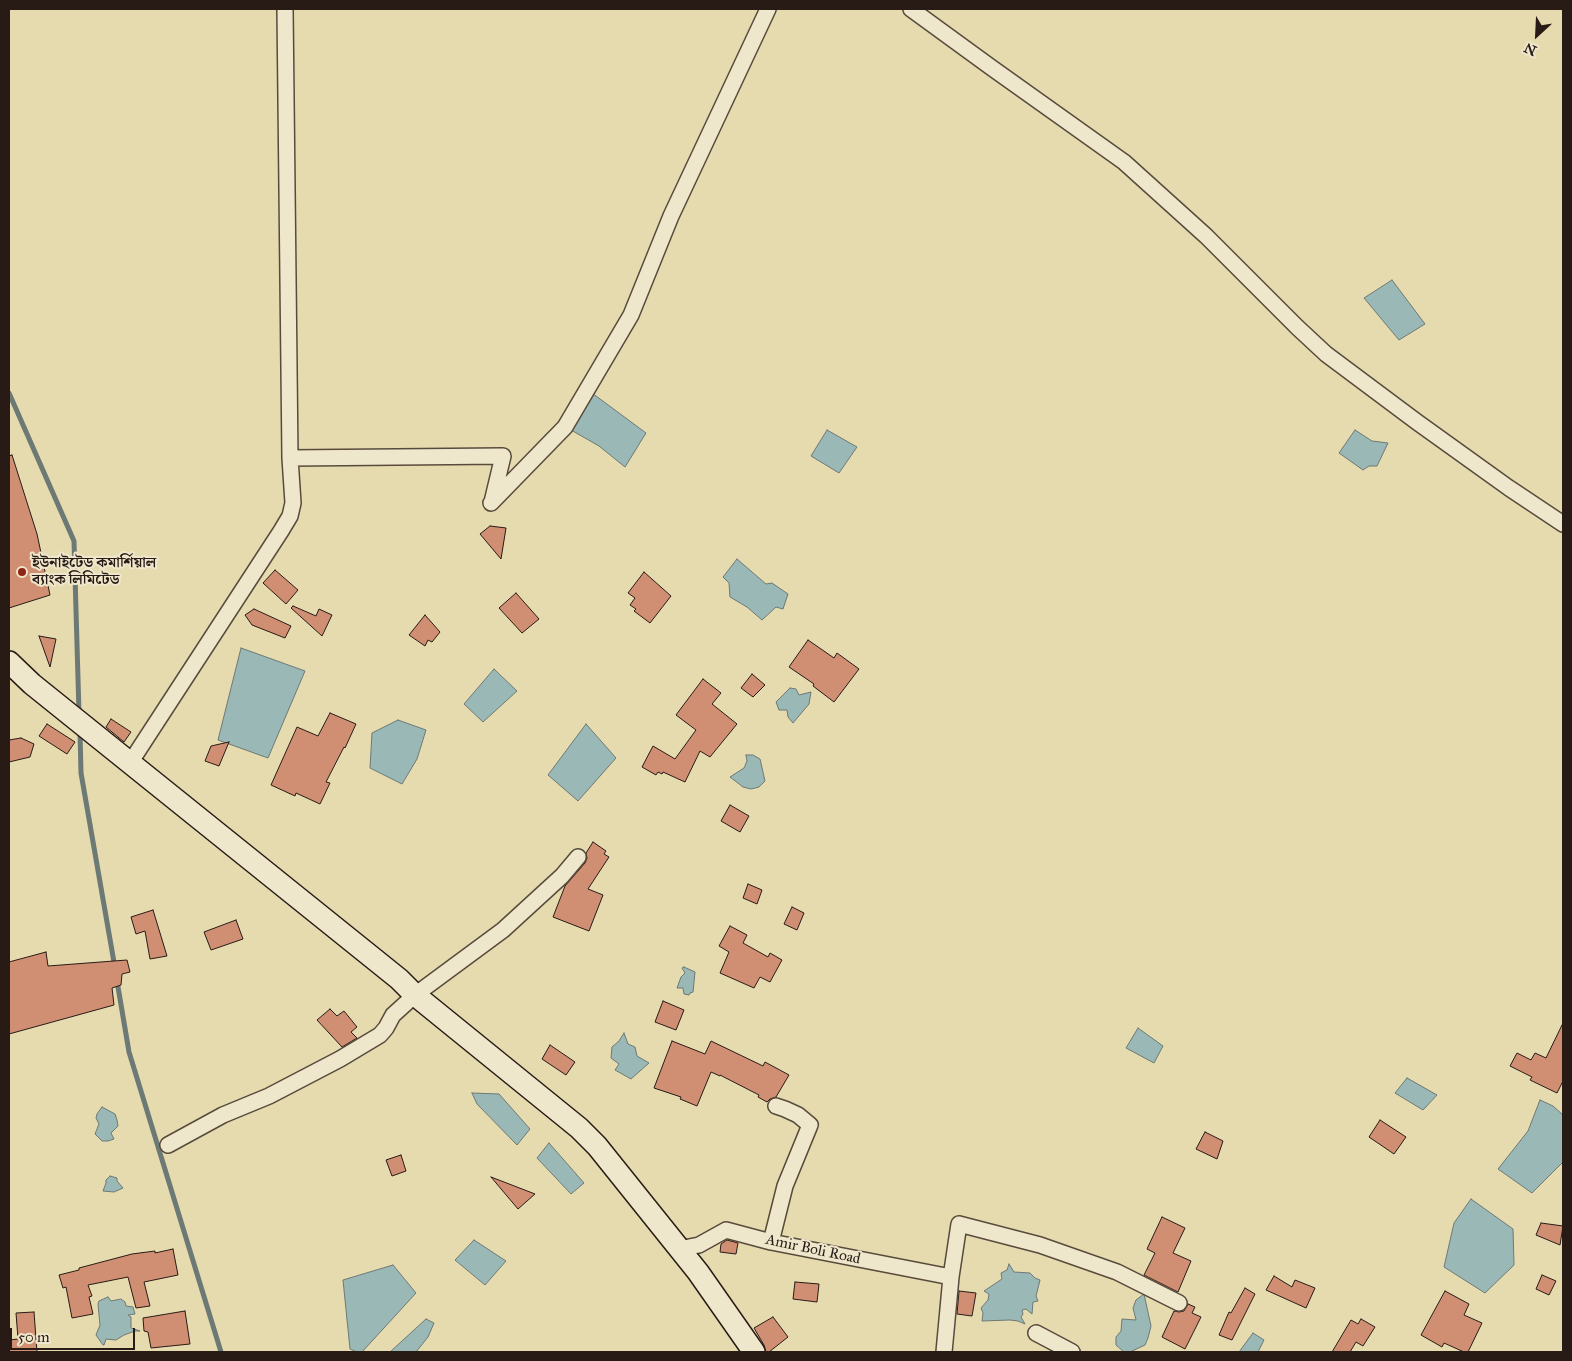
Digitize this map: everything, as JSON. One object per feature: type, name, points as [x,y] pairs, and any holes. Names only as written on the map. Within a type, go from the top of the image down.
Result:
[{"type":"main road","points":[[9,662],[32,684],[391,972],[415,995],[561,1112],[585,1134],[597,1146],[698,1272],[754,1352]]},
{"type":"main road","points":[[9,676],[32,684]]},
{"type":"street","points":[[130,763],[290,516],[293,503],[290,458],[285,9]]},
{"type":"street","points":[[290,458],[503,456],[492,503],[565,427],[631,315],[671,216],[768,9]]},
{"type":"street","points":[[911,9],[1124,162],[1206,236],[1297,328],[1326,354],[1509,488],[1563,524]]},
{"type":"street","points":[[168,1145],[223,1115],[269,1096],[340,1059],[380,1035],[393,1016],[415,995],[503,930],[562,876],[578,857]]},
{"type":"street","points":[[771,1242],[785,1186],[810,1125],[798,1115],[785,1108],[776,1106]]},
{"type":"street","points":[[944,1352],[951,1277],[959,1224],[1040,1245],[1117,1272],[1179,1303]]},
{"type":"street","name":"Amir Boli Road","points":[[679,1249],[699,1245],[726,1230],[771,1242],[951,1277]]},
{"type":"street","points":[[1036,1333],[1072,1352]]},
{"type":"water","points":[[1392,280],[1425,324],[1399,340],[1364,298]]},
{"type":"water","points":[[592,393],[646,433],[625,467],[599,446],[571,430]]},
{"type":"water","points":[[827,430],[857,447],[839,473],[811,456]]},
{"type":"water","points":[[1355,430],[1372,441],[1388,443],[1377,466],[1369,466],[1363,470],[1339,453]]},
{"type":"water","points":[[737,559],[766,584],[772,583],[788,594],[783,609],[776,607],[762,620],[747,607],[730,597],[729,583],[723,577]]},
{"type":"water","points":[[241,648],[305,671],[268,758],[218,740]]},
{"type":"water","points":[[494,669],[517,691],[483,722],[464,704]]},
{"type":"water","points":[[790,688],[796,689],[799,695],[811,692],[809,704],[793,723],[788,717],[787,710],[779,710],[776,702]]},
{"type":"water","points":[[398,720],[426,730],[417,759],[402,784],[370,768],[372,733]]},
{"type":"water","points":[[586,724],[616,758],[578,801],[548,775]]},
{"type":"water","points":[[746,755],[753,755],[760,759],[765,781],[759,787],[751,789],[743,787],[730,777],[744,768],[747,761]]},
{"type":"water","points":[[684,967],[695,972],[693,992],[689,995],[684,994],[683,988],[677,988],[681,977],[685,973],[682,968]]},
{"type":"water","points":[[1138,1028],[1163,1046],[1154,1063],[1126,1048]]},
{"type":"water","points":[[624,1033],[628,1044],[635,1047],[637,1056],[649,1063],[631,1079],[615,1070],[619,1064],[611,1058],[612,1047]]},
{"type":"water","points":[[1407,1078],[1437,1095],[1423,1110],[1395,1093]]},
{"type":"water","points":[[472,1093],[499,1094],[530,1129],[517,1145],[477,1104]]},
{"type":"water","points":[[1540,1100],[1553,1106],[1563,1115],[1563,1162],[1532,1193],[1498,1169],[1528,1131]]},
{"type":"water","points":[[102,1107],[115,1114],[117,1120],[118,1126],[111,1133],[114,1139],[108,1141],[102,1141],[95,1134],[99,1124],[96,1118],[97,1114]]},
{"type":"water","points":[[549,1143],[584,1183],[571,1194],[537,1158]]},
{"type":"water","points":[[110,1176],[117,1178],[117,1181],[123,1188],[114,1192],[103,1191],[106,1180]]},
{"type":"water","points":[[1471,1199],[1513,1229],[1514,1265],[1485,1293],[1444,1267],[1454,1223]]},
{"type":"water","points":[[474,1240],[506,1261],[485,1285],[455,1260]]},
{"type":"water","points":[[1009,1264],[1014,1272],[1030,1273],[1040,1280],[1036,1296],[1038,1301],[1033,1302],[1032,1314],[1026,1309],[1022,1310],[1023,1314],[1021,1317],[1025,1324],[1010,1320],[982,1321],[983,1313],[981,1308],[988,1300],[989,1294],[984,1291],[1002,1279],[1001,1273],[1007,1270]]},
{"type":"water","points":[[393,1265],[416,1293],[362,1352],[350,1349],[343,1280]]},
{"type":"water","points":[[1144,1294],[1151,1326],[1148,1338],[1145,1345],[1130,1352],[1124,1352],[1116,1345],[1116,1337],[1121,1331],[1122,1319],[1136,1320],[1133,1308],[1136,1300]]},
{"type":"water","points":[[108,1297],[111,1301],[121,1299],[125,1302],[126,1306],[133,1307],[135,1314],[128,1315],[131,1317],[131,1328],[140,1331],[124,1335],[116,1340],[106,1339],[103,1345],[96,1335],[100,1325],[98,1304],[99,1301]]},
{"type":"water","points":[[426,1319],[434,1323],[428,1337],[416,1352],[390,1352]]},
{"type":"water","points":[[1253,1333],[1264,1340],[1258,1352],[1239,1352]]},
{"type":"building","points":[[12,455],[37,534],[50,595],[9,608],[9,456]]},
{"type":"building","points":[[490,526],[506,528],[501,559],[480,534]]},
{"type":"building","points":[[275,570],[298,590],[286,604],[263,583]]},
{"type":"building","points":[[644,572],[671,596],[650,623],[634,611],[636,609],[630,605],[635,598],[628,593]]},
{"type":"building","points":[[516,593],[539,619],[522,633],[499,608]]},
{"type":"building","points":[[293,606],[316,616],[319,609],[332,615],[322,636],[291,608]]},
{"type":"building","points":[[254,609],[291,626],[285,638],[252,625],[245,615]]},
{"type":"building","points":[[425,615],[440,632],[432,642],[428,640],[425,646],[409,635]]},
{"type":"building","points":[[39,636],[56,639],[50,667]]},
{"type":"building","points":[[808,640],[834,658],[837,653],[859,669],[834,702],[813,686],[814,684],[789,667]]},
{"type":"building","points":[[752,674],[765,685],[753,697],[741,688]]},
{"type":"building","points":[[703,679],[721,693],[712,704],[737,724],[710,757],[700,751],[685,782],[663,772],[662,774],[658,772],[656,775],[642,767],[653,746],[675,759],[696,730],[676,715]]},
{"type":"building","points":[[330,713],[356,724],[326,782],[330,783],[320,804],[296,793],[295,796],[271,785],[297,727],[318,736]]},
{"type":"building","points":[[111,719],[131,732],[124,742],[106,727]]},
{"type":"building","points":[[47,724],[75,742],[67,754],[39,736]]},
{"type":"building","points":[[21,738],[34,744],[30,757],[9,762],[9,740]]},
{"type":"building","points":[[229,742],[219,766],[205,761],[211,746]]},
{"type":"building","points":[[730,805],[749,816],[740,832],[721,821]]},
{"type":"building","points":[[593,842],[606,851],[604,854],[609,857],[588,889],[603,895],[589,931],[553,917],[565,886],[585,863],[586,853]]},
{"type":"building","points":[[748,884],[762,890],[757,904],[743,898]]},
{"type":"building","points":[[792,907],[804,913],[797,930],[784,924]]},
{"type":"building","points":[[153,910],[167,956],[150,959],[145,931],[136,934],[131,917]]},
{"type":"building","points":[[236,920],[243,939],[211,950],[204,932]]},
{"type":"building","points":[[730,926],[747,935],[743,943],[768,957],[770,953],[782,960],[770,982],[760,977],[754,988],[720,973],[729,952],[719,946]]},
{"type":"building","points":[[46,952],[48,966],[127,960],[130,972],[122,974],[121,985],[112,988],[114,1005],[9,1034],[9,962]]},
{"type":"building","points":[[663,1001],[684,1010],[676,1030],[655,1022]]},
{"type":"building","points":[[330,1009],[337,1016],[344,1011],[357,1027],[351,1032],[357,1038],[342,1047],[317,1020]]},
{"type":"building","points":[[1563,1023],[1563,1081],[1557,1093],[1530,1080],[1532,1077],[1510,1066],[1517,1053],[1531,1060],[1535,1053],[1546,1058]]},
{"type":"building","points":[[672,1041],[705,1054],[711,1041],[763,1066],[765,1062],[789,1075],[776,1097],[767,1102],[758,1097],[759,1095],[711,1072],[697,1106],[680,1099],[681,1097],[654,1088]]},
{"type":"building","points":[[550,1045],[575,1062],[566,1075],[542,1059]]},
{"type":"building","points":[[1380,1120],[1406,1137],[1394,1154],[1369,1137]]},
{"type":"building","points":[[1205,1132],[1223,1141],[1217,1159],[1196,1149]]},
{"type":"building","points":[[401,1155],[406,1171],[392,1176],[386,1160]]},
{"type":"building","points":[[491,1177],[535,1194],[518,1209]]},
{"type":"building","points":[[1162,1217],[1185,1228],[1173,1253],[1191,1261],[1178,1292],[1144,1275],[1155,1253],[1147,1249]]},
{"type":"building","points":[[1541,1223],[1563,1226],[1560,1245],[1536,1235]]},
{"type":"building","points":[[727,1240],[738,1243],[736,1254],[720,1252],[721,1244]]},
{"type":"building","points":[[173,1249],[178,1275],[144,1282],[150,1306],[136,1308],[128,1277],[88,1285],[92,1296],[89,1297],[93,1314],[72,1318],[66,1287],[63,1288],[59,1275],[132,1254],[155,1251],[155,1253]]},
{"type":"building","points":[[1542,1275],[1556,1281],[1549,1295],[1536,1289]]},
{"type":"building","points":[[1274,1276],[1292,1287],[1295,1280],[1315,1288],[1306,1308],[1266,1290]]},
{"type":"building","points":[[795,1282],[819,1284],[817,1302],[793,1299]]},
{"type":"building","points":[[1245,1288],[1255,1294],[1232,1340],[1219,1335],[1229,1312],[1231,1313]]},
{"type":"building","points":[[959,1291],[976,1293],[972,1316],[957,1314]]},
{"type":"building","points":[[1445,1291],[1469,1304],[1464,1315],[1482,1323],[1468,1352],[1444,1343],[1442,1347],[1421,1335]]},
{"type":"building","points":[[1188,1304],[1195,1307],[1192,1313],[1201,1317],[1185,1349],[1162,1337],[1174,1311],[1184,1311]]},
{"type":"building","points":[[185,1311],[190,1344],[151,1348],[148,1332],[144,1331],[143,1318]]},
{"type":"building","points":[[34,1312],[37,1352],[9,1352],[9,1340],[18,1339],[16,1313]]},
{"type":"building","points":[[773,1317],[788,1337],[769,1352],[766,1352],[754,1328]]},
{"type":"building","points":[[1361,1319],[1375,1327],[1363,1346],[1356,1342],[1350,1352],[1332,1352],[1351,1320],[1358,1324]]},
{"type":"waterway","points":[[9,393],[74,541],[79,713]]},
{"type":"waterway","points":[[80,732],[81,773],[115,968]]},
{"type":"waterway","points":[[117,981],[129,1052],[221,1352]]},
{"type":"place","name":"ইউনাইটেড কমার্শিয়াল ব্যাংক লিমিটেড","points":[[22,572]]}]
